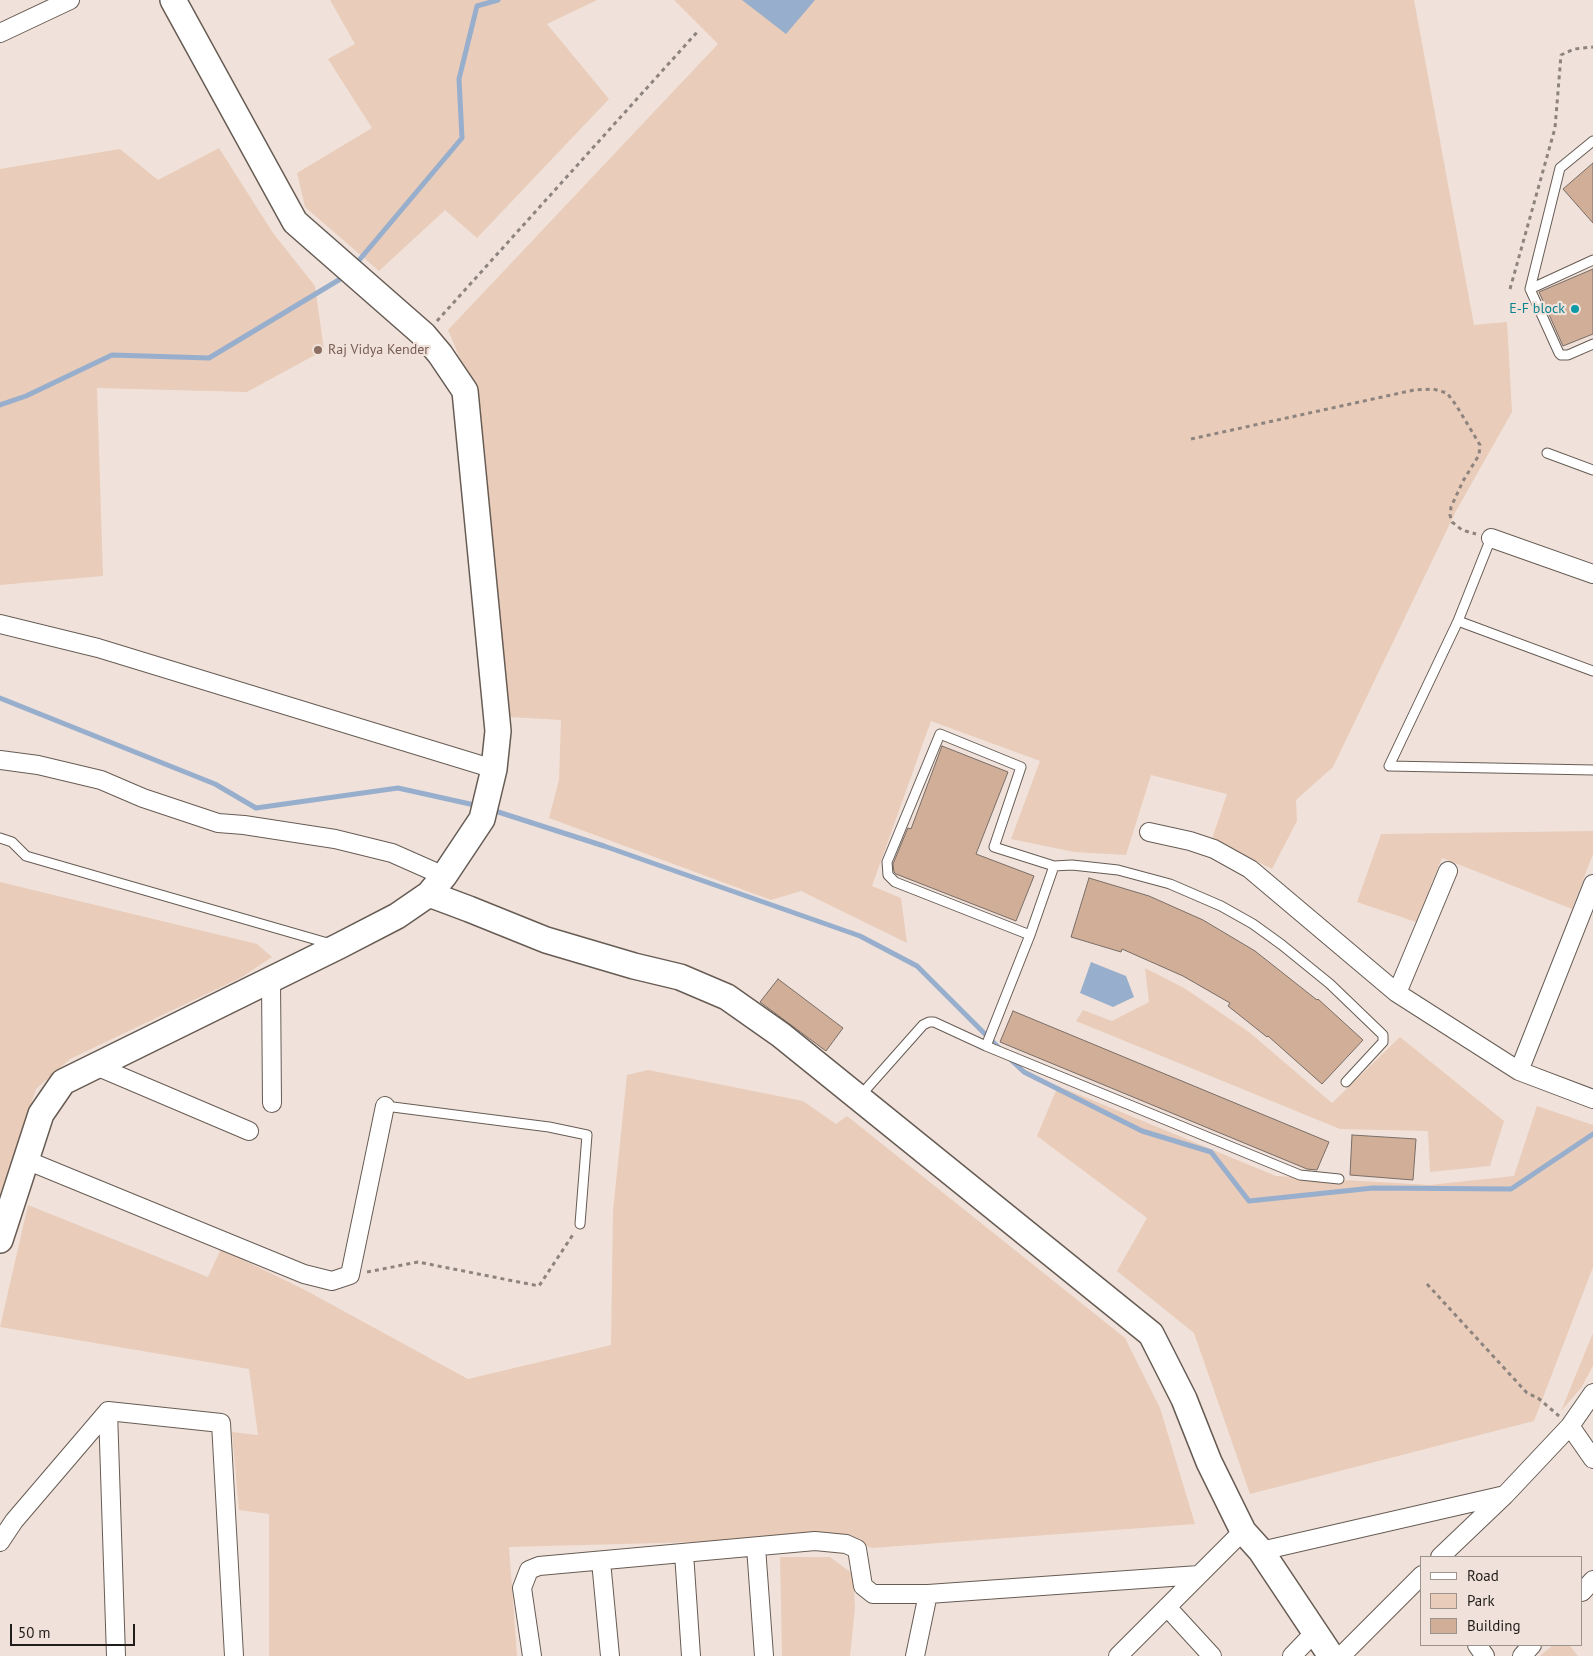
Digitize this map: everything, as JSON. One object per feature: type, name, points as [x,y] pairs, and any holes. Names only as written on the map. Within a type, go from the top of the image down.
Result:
[{"type":"street","points":[[0,33],[70,0]]},
{"type":"street","points":[[0,1240],[41,1114],[63,1082],[397,916],[436,885],[482,819],[494,769],[498,731],[465,391],[440,354],[424,335],[295,222],[173,0]]},
{"type":"street","points":[[1491,538],[1593,574]]},
{"type":"street","points":[[0,624],[98,648],[494,769]]},
{"type":"street","points":[[0,760],[38,765],[101,780],[143,798],[218,823],[252,826],[335,839],[392,853],[436,885],[546,940],[634,966],[680,977],[727,997],[781,1035],[1151,1334],[1184,1399],[1209,1462],[1243,1530],[1261,1550],[1330,1656]]},
{"type":"street","points":[[1149,832],[1214,849],[1250,869],[1397,993],[1519,1071],[1593,1099]]},
{"type":"street","points":[[1397,993],[1448,871]]},
{"type":"street","points":[[1519,1071],[1593,884]]},
{"type":"street","points":[[271,980],[272,1103]]},
{"type":"street","points":[[96,1066],[249,1131]]},
{"type":"street","points":[[26,1160],[304,1274],[332,1281],[350,1275],[385,1106]]},
{"type":"street","points":[[1441,1556],[1505,1495],[1570,1426],[1593,1393]]},
{"type":"street","points":[[0,1542],[14,1521],[108,1411]]},
{"type":"street","points":[[108,1411],[116,1656]]},
{"type":"street","points":[[108,1411],[221,1422],[234,1656]]},
{"type":"street","points":[[1570,1426],[1593,1459]]},
{"type":"street","points":[[1261,1550],[1505,1495]]},
{"type":"street","points":[[1118,1656],[1243,1530]]},
{"type":"street","points":[[532,1656],[522,1588],[530,1570],[539,1566],[815,1542],[846,1544],[857,1549],[863,1586],[873,1594],[928,1594],[1199,1575]]},
{"type":"street","points":[[756,1547],[764,1656]]},
{"type":"street","points":[[684,1553],[691,1656]]},
{"type":"street","points":[[601,1561],[610,1656]]},
{"type":"street","points":[[1341,1656],[1420,1577]]},
{"type":"street","points":[[1583,1591],[1593,1580]]},
{"type":"street","points":[[915,1656],[928,1594]]},
{"type":"street","points":[[1167,1607],[1212,1656]]},
{"type":"street","points":[[1292,1656],[1315,1632]]},
{"type":"street","points":[[1522,1656],[1531,1646]]},
{"type":"lane","points":[[1593,141],[1560,168],[1530,288],[1561,355],[1568,356],[1593,344]]},
{"type":"lane","points":[[1530,288],[1593,260]]},
{"type":"lane","points":[[1547,453],[1593,470]]},
{"type":"lane","points":[[1491,538],[1458,621],[1389,766],[1593,770]]},
{"type":"lane","points":[[1458,621],[1593,671]]},
{"type":"lane","points":[[1030,935],[895,882],[888,875],[887,862],[940,734],[1021,767],[994,847],[1054,866],[1072,865],[1118,870],[1170,884],[1221,906],[1253,924],[1330,984],[1383,1035],[1383,1042],[1346,1082]]},
{"type":"lane","points":[[0,838],[12,842],[26,856],[339,946]]},
{"type":"lane","points":[[986,1046],[1030,935],[1054,866]]},
{"type":"lane","points":[[858,1098],[923,1025],[934,1022],[986,1046],[1300,1175],[1339,1179]]},
{"type":"lane","points":[[385,1106],[549,1127],[587,1135],[580,1224]]},
{"type":"path","points":[[424,335],[699,30]]},
{"type":"path","points":[[1510,289],[1556,128],[1561,55],[1574,49],[1593,47]]},
{"type":"path","points":[[1191,439],[1414,390],[1433,389],[1447,394],[1456,404],[1480,445],[1479,455],[1463,480],[1450,515],[1452,522],[1462,530],[1491,538]]},
{"type":"path","points":[[350,1275],[418,1262],[539,1286],[580,1224]]},
{"type":"path","points":[[1427,1284],[1527,1393],[1538,1398],[1570,1426]]},
{"type":"green space","points":[[330,0],[597,0],[547,24],[609,99],[477,238],[445,210],[379,271],[305,207],[297,173],[372,128],[328,59],[355,44]]},
{"type":"green space","points":[[674,0],[1414,0],[1474,325],[1507,322],[1512,412],[1456,511],[1333,767],[1296,800],[1297,821],[1272,869],[1212,839],[1227,794],[1151,775],[1126,855],[1074,852],[1011,839],[1040,761],[931,721],[872,886],[901,898],[907,943],[801,891],[771,900],[549,818],[559,780],[561,720],[509,717],[474,392],[448,330],[718,44]]},
{"type":"green space","points":[[219,148],[273,233],[315,286],[324,350],[247,392],[97,388],[103,576],[0,585],[0,169],[120,149],[158,180]]},
{"type":"green space","points":[[1593,831],[1593,854],[1572,909],[1442,858],[1416,922],[1357,902],[1381,834]]},
{"type":"green space","points":[[0,882],[257,944],[272,957],[242,977],[70,1059],[36,1089],[0,1197]]},
{"type":"green space","points":[[1145,968],[1184,988],[1249,1032],[1332,1103],[1400,1037],[1504,1121],[1490,1166],[1430,1172],[1428,1131],[1340,1129],[1076,1021],[1083,1010],[1112,1021],[1149,1002]]},
{"type":"green space","points":[[648,1070],[803,1101],[836,1124],[847,1116],[1125,1338],[1160,1408],[1195,1524],[872,1548],[845,1538],[509,1547],[517,1656],[269,1656],[269,1514],[239,1510],[232,1432],[258,1435],[249,1369],[0,1327],[28,1205],[208,1277],[221,1249],[305,1290],[468,1379],[611,1345],[613,1211],[627,1075]]},
{"type":"green space","points":[[1058,1086],[1276,1176],[1430,1185],[1514,1176],[1537,1106],[1593,1125],[1593,1267],[1534,1421],[1250,1494],[1194,1333],[1117,1271],[1147,1218],[1037,1136]]},
{"type":"green space","points":[[1593,1333],[1593,1366],[1581,1388],[1561,1411]]},
{"type":"green space","points":[[780,1557],[830,1557],[853,1574],[855,1608],[850,1656],[782,1656]]},
{"type":"green space","points":[[1552,1646],[1570,1646],[1578,1656],[1540,1656]]},
{"type":"water","points":[[742,0],[815,0],[786,34]]},
{"type":"water","points":[[1091,962],[1126,976],[1134,997],[1113,1007],[1080,993]]},
{"type":"building","points":[[1593,163],[1593,223],[1563,189]]},
{"type":"building","name":"E-F block","points":[[1593,269],[1593,334],[1563,346],[1539,292]]},
{"type":"building","points":[[942,746],[1008,772],[976,854],[1034,876],[1016,921],[894,872],[893,864],[908,828],[911,829]]},
{"type":"building","points":[[1089,878],[1149,896],[1203,920],[1255,951],[1318,999],[1363,1040],[1322,1084],[1268,1036],[1228,1006],[1230,1003],[1183,976],[1122,949],[1121,952],[1071,937]]},
{"type":"building","points":[[778,979],[843,1028],[826,1051],[760,1002]]},
{"type":"building","points":[[1013,1011],[1329,1142],[1317,1170],[1307,1169],[1000,1042]]},
{"type":"building","points":[[1352,1135],[1416,1139],[1413,1180],[1350,1175]]},
{"type":"waterway","points":[[355,265],[462,138],[459,79],[477,6],[498,0]]},
{"type":"waterway","points":[[0,405],[26,396],[112,355],[209,358],[347,275]]},
{"type":"waterway","points":[[0,698],[215,784],[256,808],[398,788],[479,806]]},
{"type":"waterway","points":[[492,810],[604,846],[860,936],[917,966],[1002,1051]]},
{"type":"waterway","points":[[1010,1059],[1024,1072],[1142,1131],[1211,1152],[1249,1201],[1373,1188],[1511,1189],[1593,1134]]},
{"type":"place","name":"E-F block","points":[[1575,309]]},
{"type":"place","name":"Raj Vidya Kender","points":[[318,350]]}]
